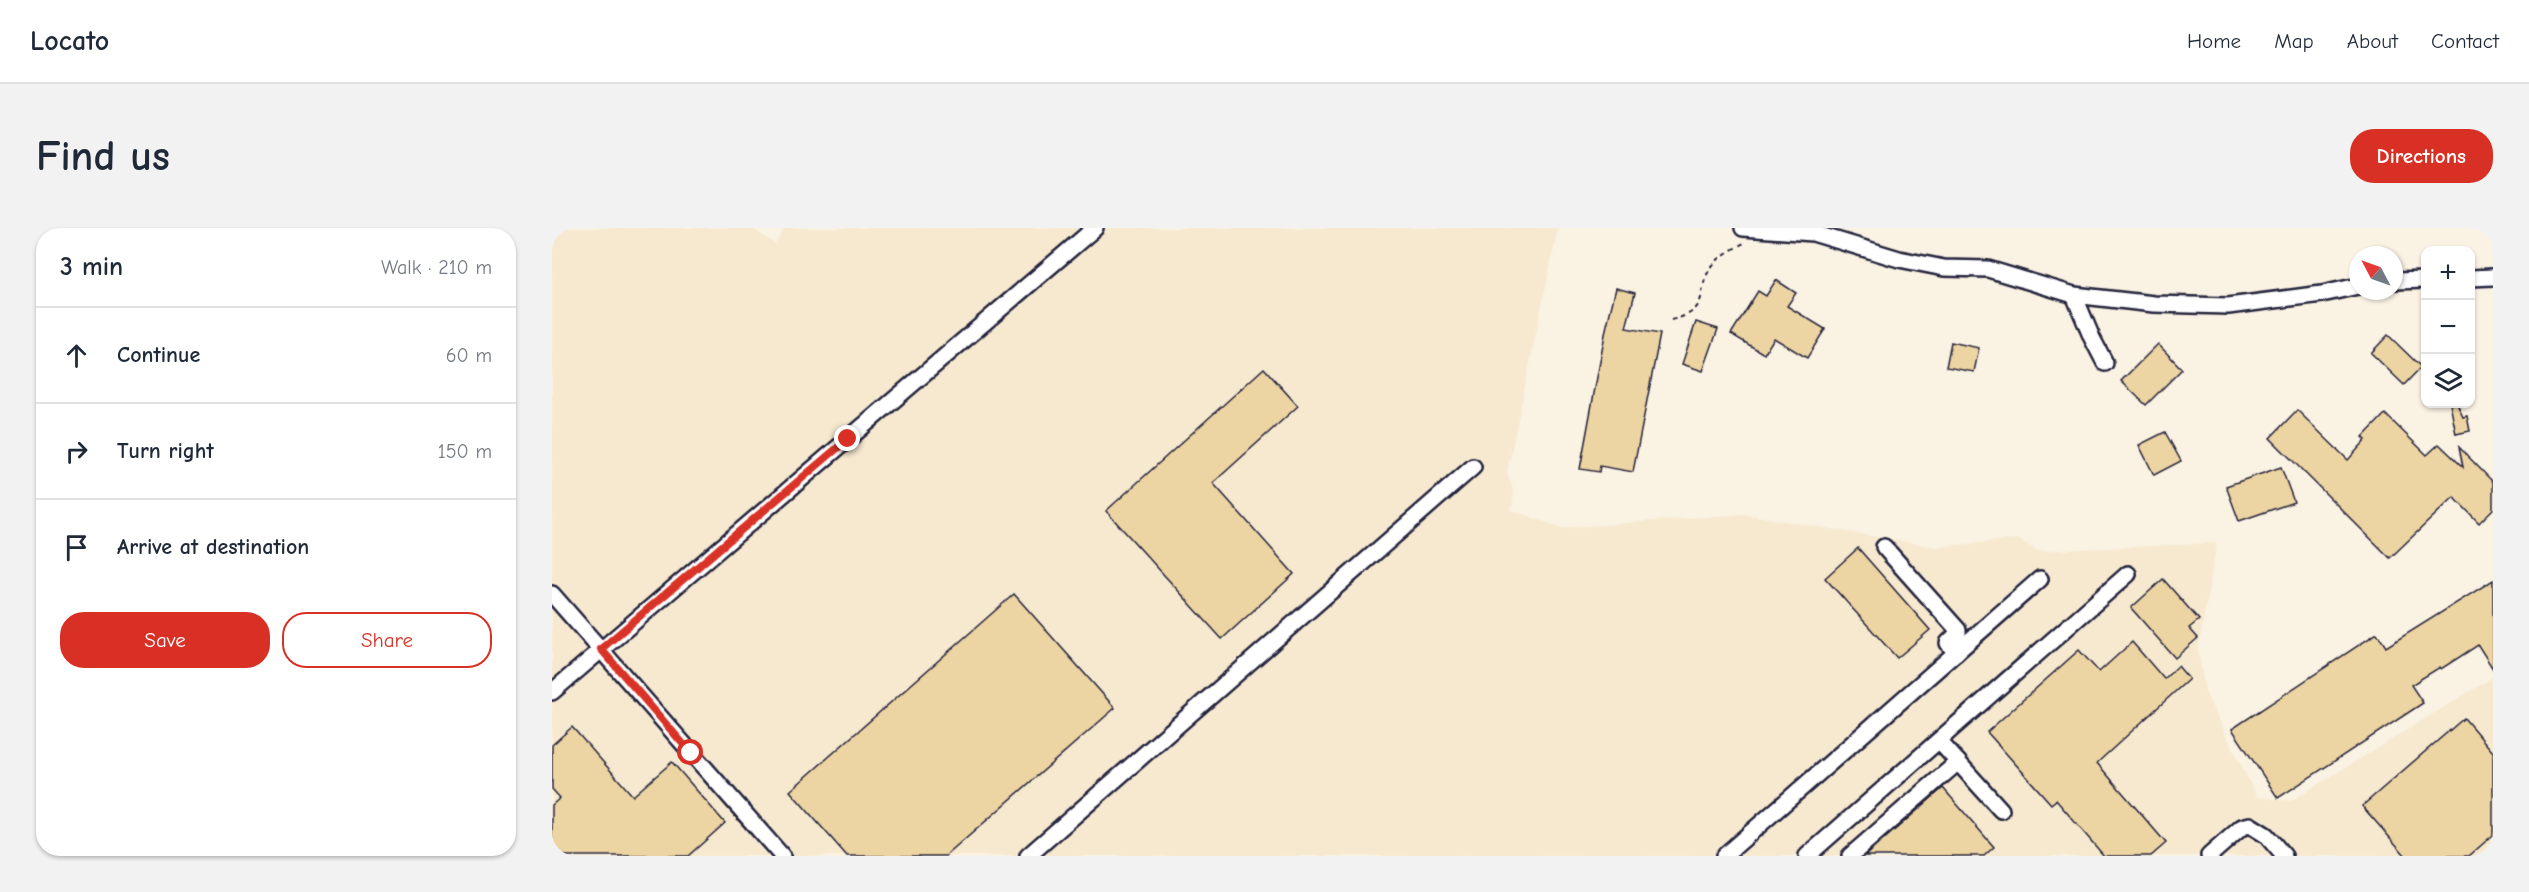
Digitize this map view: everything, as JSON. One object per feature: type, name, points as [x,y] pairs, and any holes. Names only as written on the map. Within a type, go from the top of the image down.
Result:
[{"type":"street","points":[[552,692],[1095,228]]},
{"type":"street","points":[[1743,228],[1813,233],[1899,259],[1944,268],[1988,269],[2074,295],[2154,304],[2228,306],[2322,294],[2349,288]]},
{"type":"street","points":[[2475,278],[2493,277]]},
{"type":"street","points":[[2403,281],[2421,280]]},
{"type":"street","points":[[2074,295],[2092,339],[2105,363]]},
{"type":"street","points":[[1028,856],[1473,467]]},
{"type":"street","points":[[1884,547],[1958,630],[1948,644],[1956,653]]},
{"type":"street","points":[[1807,856],[2128,574]]},
{"type":"street","points":[[1724,856],[2040,579]]},
{"type":"street","points":[[552,594],[782,856]]},
{"type":"street","points":[[1939,741],[2001,810]]},
{"type":"street","points":[[1851,856],[1958,762]]},
{"type":"street","points":[[2209,856],[2242,827],[2250,825],[2266,835],[2284,856]]},
{"type":"path","points":[[1671,320],[1683,317],[1695,309],[1703,295],[1712,266],[1760,230]]},
{"type":"shaded area","points":[[552,228],[752,228],[775,244],[785,228],[1558,228],[1507,472],[1514,494],[1511,510],[1562,528],[1744,514],[1936,547],[2018,539],[2038,551],[2217,543],[2198,649],[2205,692],[2257,797],[2291,801],[2493,677],[2493,856],[552,856]]},
{"type":"building","points":[[1776,280],[1796,293],[1787,306],[1825,329],[1807,358],[1774,338],[1764,354],[1731,334],[1758,291],[1766,296]]},
{"type":"building","points":[[1616,288],[1635,293],[1626,328],[1660,334],[1633,472],[1600,466],[1599,472],[1580,469],[1606,329]]},
{"type":"building","points":[[1696,322],[1718,329],[1703,371],[1682,364]]},
{"type":"building","points":[[2388,335],[2421,367],[2404,385],[2371,353]]},
{"type":"building","points":[[1951,342],[1979,348],[1974,372],[1946,367]]},
{"type":"building","points":[[2158,344],[2182,369],[2146,405],[2121,381]]},
{"type":"building","points":[[1264,368],[1298,406],[1213,483],[1294,574],[1222,639],[1106,511]]},
{"type":"building","points":[[2451,408],[2459,408],[2463,417],[2467,416],[2470,431],[2456,434]]},
{"type":"building","points":[[2297,410],[2348,460],[2366,440],[2363,437],[2385,414],[2427,455],[2439,444],[2463,467],[2459,447],[2493,482],[2493,509],[2479,523],[2454,497],[2390,558],[2270,438]]},
{"type":"building","points":[[2165,432],[2181,461],[2154,475],[2139,445]]},
{"type":"building","points":[[2281,467],[2294,502],[2239,521],[2226,486]]},
{"type":"building","points":[[1858,548],[1930,630],[1897,658],[1825,578]]},
{"type":"building","points":[[2163,579],[2199,620],[2189,628],[2198,638],[2175,658],[2131,608]]},
{"type":"building","points":[[2493,580],[2493,669],[2478,645],[2441,669],[2440,667],[2411,685],[2423,703],[2278,798],[2232,729],[2377,633],[2386,647]]},
{"type":"building","points":[[1014,594],[1115,708],[946,856],[847,856],[790,791]]},
{"type":"building","points":[[2132,642],[2164,679],[2178,666],[2189,679],[2097,763],[2166,843],[2151,856],[2104,856],[2056,800],[2051,804],[1987,732],[2079,650],[2099,672]]},
{"type":"building","points":[[2464,718],[2493,752],[2493,835],[2469,856],[2406,856],[2362,806]]},
{"type":"building","points":[[572,727],[633,796],[672,762],[725,823],[688,856],[552,856],[552,805],[560,798],[552,789],[552,745]]},
{"type":"building","points":[[1943,788],[1994,847],[1984,856],[1865,856]]},
{"type":"route","points":[[691,753],[601,649],[848,439]]}]
